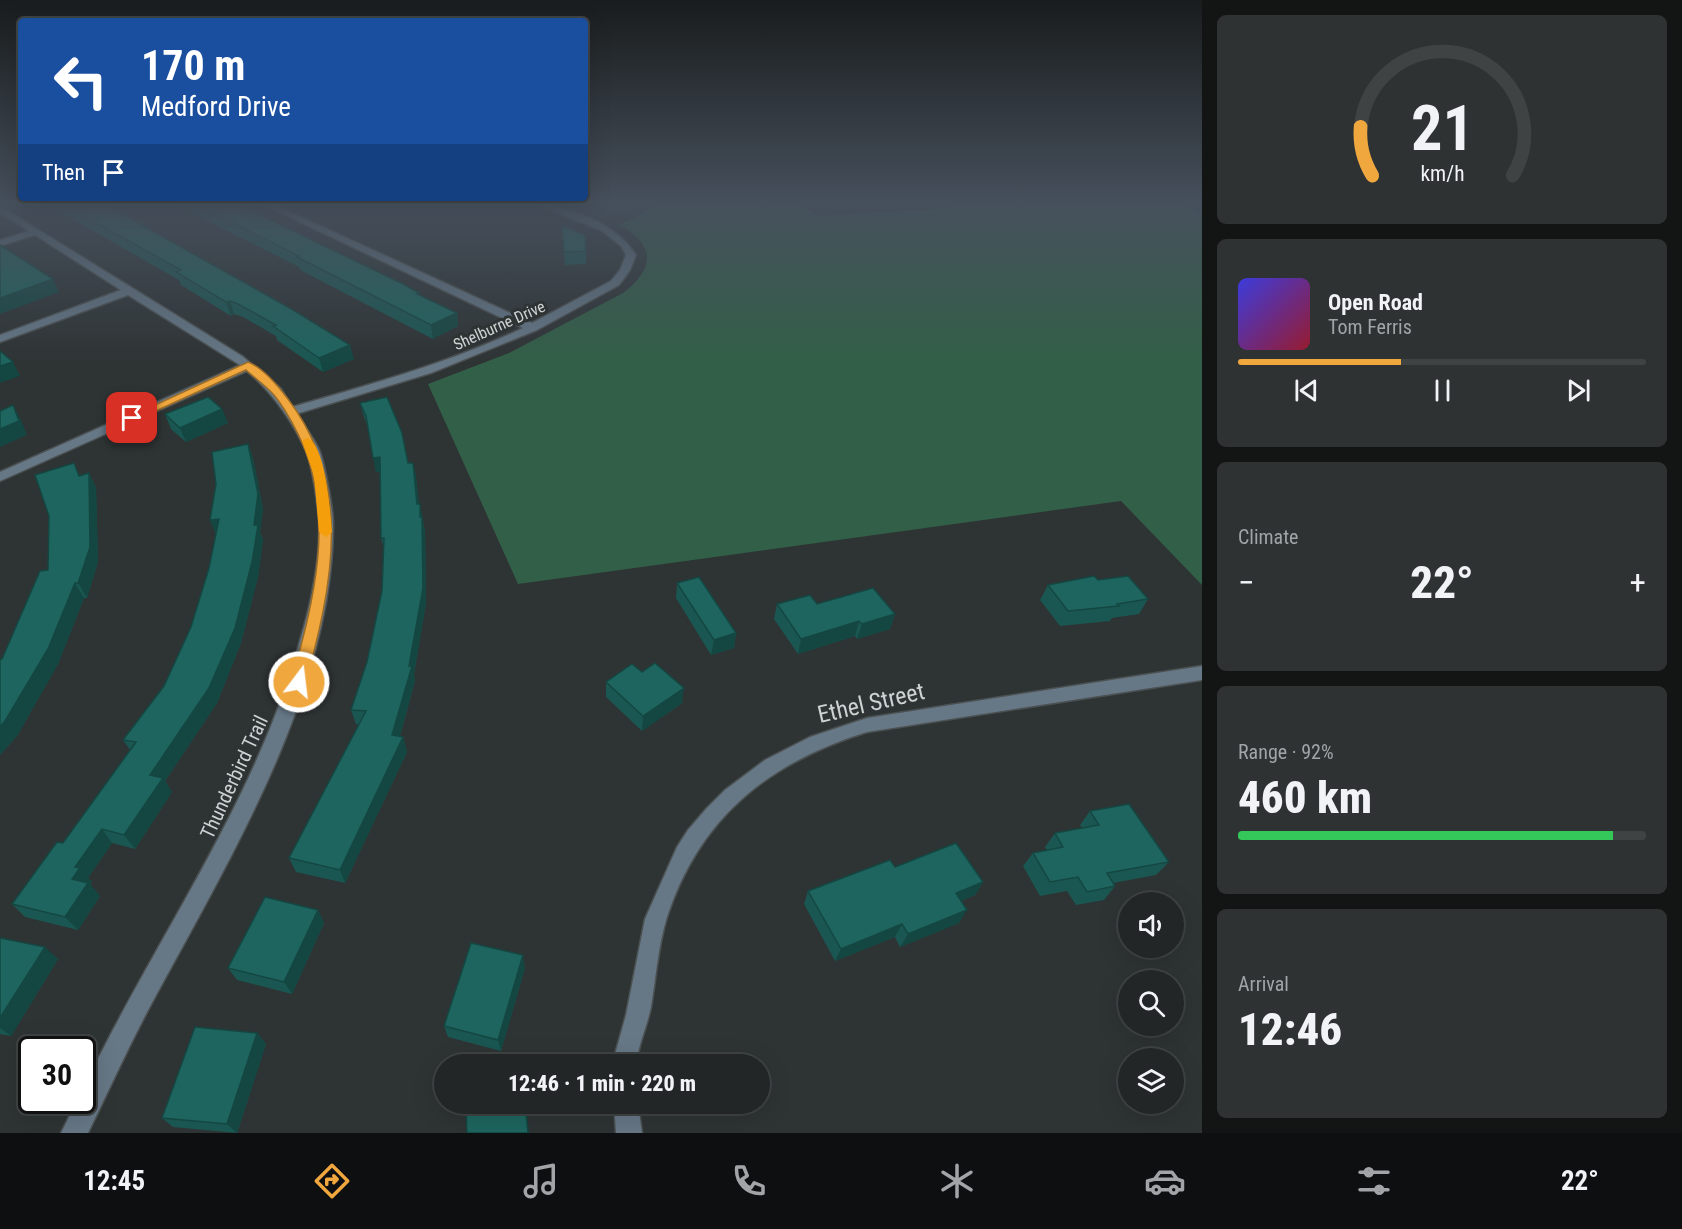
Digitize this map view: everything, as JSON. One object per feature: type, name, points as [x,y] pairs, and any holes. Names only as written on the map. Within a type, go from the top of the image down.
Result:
[{"type":"street","name":"Thunderbird Trail","points":[[74,1133],[108,1062],[248,804],[280,733],[299,682],[315,624],[324,572],[326,525],[320,475],[313,453],[292,411],[277,392],[248,366],[77,258]]},
{"type":"street","points":[[382,258],[533,328]]},
{"type":"street","name":"Shelburne Drive","points":[[292,411],[444,365],[533,328],[615,283],[628,266],[630,258]]},
{"type":"street","points":[[0,339],[129,291]]},
{"type":"street","points":[[0,477],[248,366]]},
{"type":"street","name":"Ethel Street","points":[[627,1054],[639,1009],[643,976],[657,917],[693,838],[733,795],[765,768],[806,745],[867,725],[1202,673]]},
{"type":"street","points":[[627,1114],[629,1133]]},
{"type":"green space","points":[[647,258],[1202,258],[1202,585],[1121,501],[518,584],[428,384],[509,353],[623,293],[641,275]]},
{"type":"building","points":[[0,258],[20,258],[53,279],[0,298]]},
{"type":"building","points":[[159,258],[200,258],[350,345],[319,358],[273,326],[276,325],[238,304],[226,302],[176,272],[181,270]]},
{"type":"building","points":[[299,258],[349,258],[457,313],[431,325]]},
{"type":"building","points":[[0,351],[13,362],[0,366]]},
{"type":"building","points":[[208,397],[222,409],[180,428],[165,414]]},
{"type":"building","points":[[387,397],[402,433],[408,463],[413,463],[417,504],[420,504],[420,517],[422,517],[423,588],[409,666],[412,666],[392,735],[403,737],[340,870],[289,858],[366,711],[351,710],[367,662],[382,591],[384,538],[381,538],[380,457],[373,458],[366,416],[360,403]]},
{"type":"building","points":[[13,405],[19,421],[0,429],[0,411]]},
{"type":"building","points":[[248,444],[258,494],[254,525],[258,525],[252,562],[235,628],[209,688],[150,775],[163,778],[124,835],[102,829],[75,867],[80,868],[72,879],[88,883],[65,917],[12,904],[57,842],[63,843],[136,742],[123,740],[164,686],[191,627],[209,568],[219,519],[210,520],[216,484],[212,452]]},
{"type":"building","points":[[74,463],[79,476],[89,473],[90,547],[78,583],[75,583],[48,649],[0,727],[0,659],[2,659],[40,571],[48,570],[49,516],[35,475]]},
{"type":"building","points":[[1094,576],[1098,580],[1128,576],[1148,599],[1117,604],[1119,606],[1068,611],[1048,585]]},
{"type":"building","points":[[699,577],[736,633],[714,640],[677,583]]},
{"type":"building","points":[[873,588],[895,614],[862,624],[859,621],[801,639],[777,604],[810,595],[817,604]]},
{"type":"building","points":[[655,663],[684,688],[643,716],[606,682],[632,664],[642,672]]},
{"type":"building","points":[[1129,804],[1169,862],[1107,873],[1115,886],[1087,892],[1078,877],[1050,882],[1033,853],[1063,847],[1055,833],[1099,825],[1090,811]]},
{"type":"building","points":[[956,843],[983,882],[956,893],[967,910],[908,934],[902,924],[841,949],[808,891],[890,860],[895,867]]},
{"type":"building","points":[[265,897],[318,910],[284,982],[228,968]]},
{"type":"building","points":[[0,938],[45,947],[0,1018]]},
{"type":"building","points":[[471,943],[523,955],[498,1040],[444,1026]]},
{"type":"building","points":[[195,1027],[257,1033],[227,1124],[162,1118]]},
{"type":"building","points":[[466,1114],[526,1114],[528,1133],[467,1133]]},
{"type":"slow traffic","points":[[307,441],[320,475],[326,532]]},
{"type":"route","points":[[132,418],[248,366],[277,392],[292,411],[313,453],[320,475],[326,525],[324,572],[315,624],[299,682]]}]
